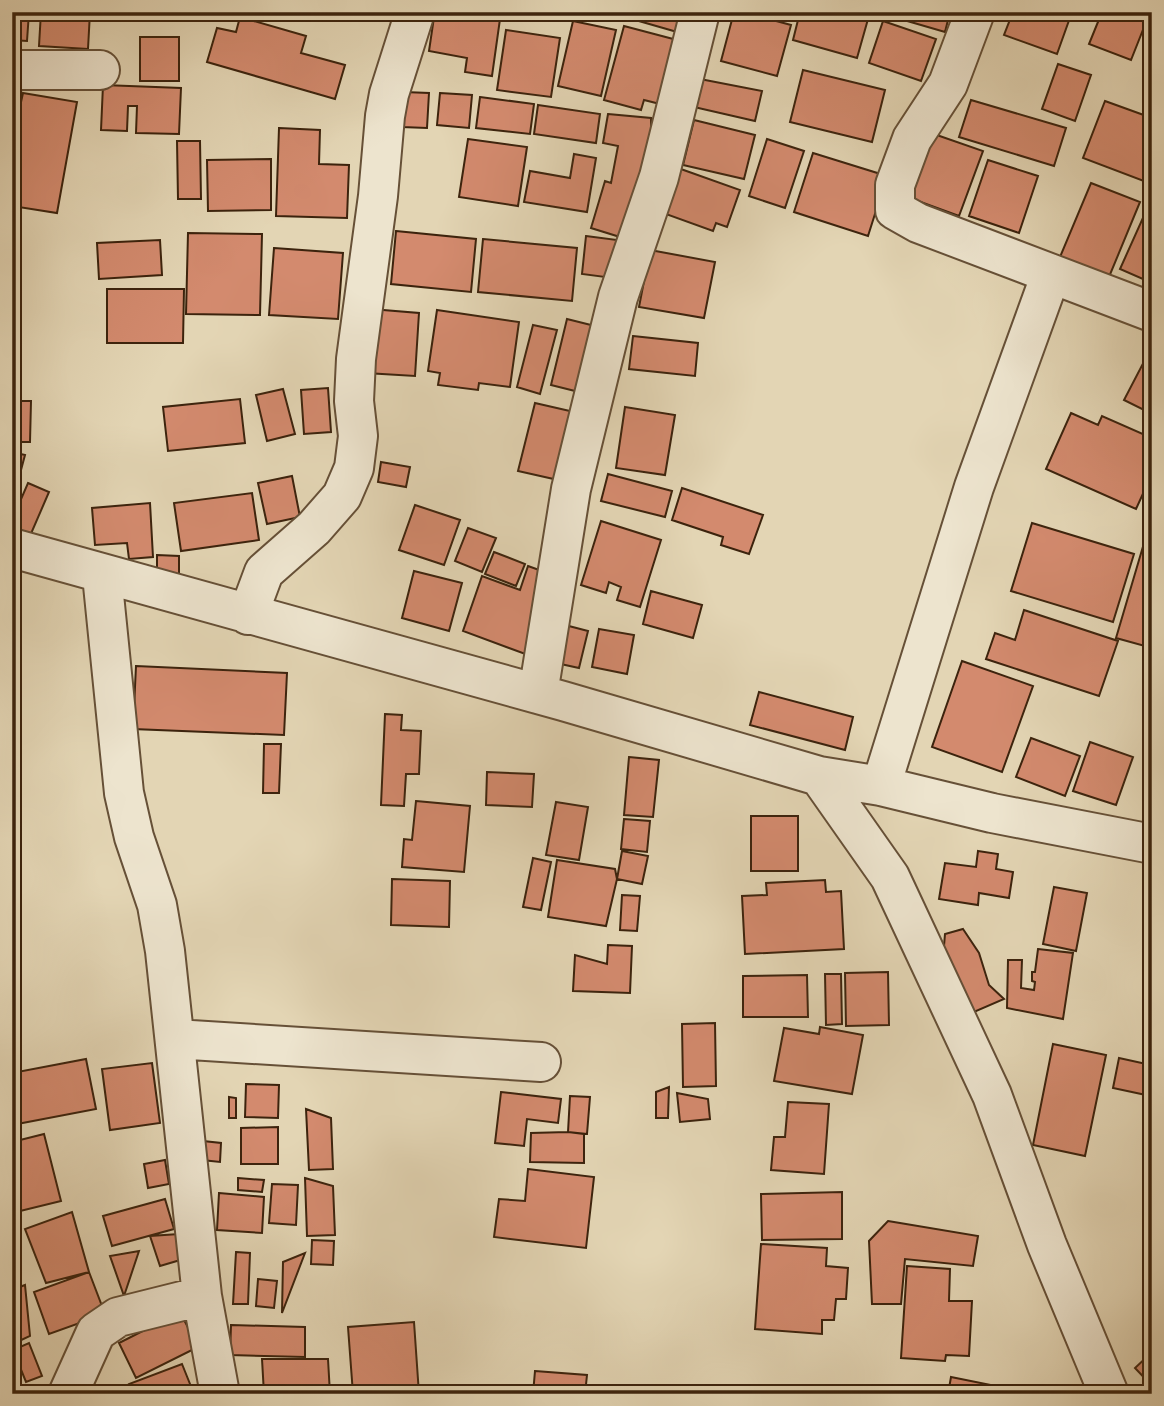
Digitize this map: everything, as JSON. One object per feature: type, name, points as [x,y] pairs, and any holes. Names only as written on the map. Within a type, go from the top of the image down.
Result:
[{"type":"street","points":[[247,615],[264,572],[314,528],[342,496],[354,468],[358,436],[354,401],[356,359],[377,209],[385,116],[389,94],[415,12]]},
{"type":"street","points":[[538,694],[574,477],[618,297],[659,177],[699,12]]},
{"type":"street","points":[[975,12],[948,84],[912,139],[895,186],[895,210],[918,223],[1152,312]]},
{"type":"street","points":[[12,69],[100,69]]},
{"type":"street","points":[[881,786],[974,487],[1051,274]]},
{"type":"street","points":[[12,548],[538,694],[819,776],[881,786],[992,813],[1152,844]]},
{"type":"street","points":[[102,575],[124,793],[134,837],[157,905],[165,951],[202,1296],[220,1394]]},
{"type":"street","points":[[819,776],[890,877],[987,1084],[1047,1245],[1109,1394]]},
{"type":"street","points":[[175,1039],[541,1062]]},
{"type":"street","points":[[68,1394],[96,1332],[118,1317],[202,1296]]},
{"type":"building","points":[[12,12],[29,12],[27,41],[12,40]]},
{"type":"building","points":[[41,12],[90,12],[88,49],[39,46]]},
{"type":"building","points":[[466,12],[501,12],[492,76],[465,72],[467,58],[429,51],[434,17],[464,21]]},
{"type":"building","points":[[627,12],[690,12],[684,34],[625,17]]},
{"type":"building","points":[[734,12],[791,25],[777,76],[721,61]]},
{"type":"building","points":[[800,12],[870,12],[857,58],[793,40]]},
{"type":"building","points":[[891,12],[950,12],[945,32],[890,16]]},
{"type":"building","points":[[1013,12],[1072,12],[1057,54],[1004,35]]},
{"type":"building","points":[[1102,12],[1150,12],[1131,60],[1089,44]]},
{"type":"building","points":[[240,17],[306,36],[301,53],[345,65],[335,99],[207,62],[217,28],[236,32]]},
{"type":"building","points":[[573,21],[616,30],[601,96],[558,86]]},
{"type":"building","points":[[883,21],[936,39],[921,81],[869,63]]},
{"type":"building","points":[[624,26],[677,40],[660,104],[644,100],[641,110],[604,100]]},
{"type":"building","points":[[506,30],[560,38],[551,97],[497,90]]},
{"type":"building","points":[[140,37],[179,37],[179,81],[140,81]]},
{"type":"building","points":[[1058,64],[1091,75],[1075,121],[1042,109]]},
{"type":"building","points":[[803,70],[885,90],[872,142],[790,122]]},
{"type":"building","points":[[700,79],[762,91],[755,121],[694,107]]},
{"type":"building","points":[[103,85],[181,88],[179,134],[136,133],[137,106],[128,106],[127,131],[101,130]]},
{"type":"building","points":[[404,92],[429,93],[427,128],[402,127]]},
{"type":"building","points":[[23,93],[77,102],[57,213],[12,206],[12,143]]},
{"type":"building","points":[[440,93],[472,95],[469,128],[437,125]]},
{"type":"building","points":[[480,97],[534,104],[530,134],[476,128]]},
{"type":"building","points":[[971,100],[1066,128],[1054,166],[959,137]]},
{"type":"building","points":[[1105,101],[1152,118],[1152,175],[1149,183],[1083,158]]},
{"type":"building","points":[[538,105],[600,114],[596,143],[534,134]]},
{"type":"building","points":[[608,114],[651,118],[652,190],[620,237],[591,228],[605,181],[611,183],[618,146],[603,143]]},
{"type":"building","points":[[694,120],[755,135],[744,179],[683,165]]},
{"type":"building","points":[[279,128],[320,130],[319,164],[349,165],[347,218],[276,216]]},
{"type":"building","points":[[931,133],[983,151],[959,216],[907,197]]},
{"type":"building","points":[[468,139],[527,147],[518,206],[459,197]]},
{"type":"building","points":[[767,139],[804,151],[785,208],[749,196]]},
{"type":"building","points":[[177,141],[200,141],[201,199],[178,199]]},
{"type":"building","points":[[813,153],[887,176],[868,236],[794,212]]},
{"type":"building","points":[[574,154],[596,158],[587,212],[524,202],[530,171],[570,178]]},
{"type":"building","points":[[271,159],[271,210],[208,211],[207,160]]},
{"type":"building","points":[[988,160],[1038,176],[1019,233],[969,216]]},
{"type":"building","points":[[678,168],[740,190],[727,227],[716,223],[713,231],[663,213]]},
{"type":"building","points":[[1091,183],[1140,202],[1109,277],[1060,257]]},
{"type":"building","points":[[1152,201],[1152,283],[1120,269]]},
{"type":"building","points":[[396,231],[476,239],[471,292],[391,284]]},
{"type":"building","points":[[188,233],[262,234],[260,315],[186,314]]},
{"type":"building","points":[[586,236],[625,241],[620,279],[582,274]]},
{"type":"building","points":[[483,239],[577,248],[572,301],[478,292]]},
{"type":"building","points":[[160,240],[162,275],[99,279],[97,243]]},
{"type":"building","points":[[274,248],[343,253],[338,319],[269,315]]},
{"type":"building","points":[[650,250],[715,262],[704,318],[639,307]]},
{"type":"building","points":[[107,289],[184,289],[183,343],[107,343]]},
{"type":"building","points":[[371,309],[419,313],[415,376],[366,373]]},
{"type":"building","points":[[437,310],[519,322],[510,387],[479,383],[478,390],[438,385],[440,373],[428,371]]},
{"type":"building","points":[[567,319],[599,327],[583,393],[551,385]]},
{"type":"building","points":[[533,325],[557,330],[540,394],[517,387]]},
{"type":"building","points":[[633,336],[698,343],[695,376],[629,369]]},
{"type":"building","points":[[1150,350],[1152,351],[1152,414],[1124,400]]},
{"type":"building","points":[[328,388],[331,432],[304,434],[301,390]]},
{"type":"building","points":[[283,389],[295,434],[267,441],[256,395]]},
{"type":"building","points":[[240,399],[245,443],[168,451],[163,407]]},
{"type":"building","points":[[12,401],[31,401],[30,442],[12,442]]},
{"type":"building","points":[[535,403],[583,414],[567,482],[518,471]]},
{"type":"building","points":[[625,407],[675,415],[665,475],[616,468]]},
{"type":"building","points":[[1071,413],[1098,425],[1102,416],[1152,438],[1149,447],[1152,448],[1152,474],[1136,509],[1046,469]]},
{"type":"building","points":[[12,452],[25,455],[13,500],[12,500]]},
{"type":"building","points":[[381,462],[410,467],[406,487],[378,482]]},
{"type":"building","points":[[608,474],[672,491],[665,517],[601,501]]},
{"type":"building","points":[[292,476],[300,517],[267,524],[258,483]]},
{"type":"building","points":[[28,483],[49,492],[30,536],[12,529],[12,520]]},
{"type":"building","points":[[682,488],[763,515],[749,554],[721,545],[723,537],[672,520]]},
{"type":"building","points":[[252,493],[259,540],[181,551],[174,503]]},
{"type":"building","points":[[150,503],[153,557],[129,559],[127,543],[95,545],[92,508]]},
{"type":"building","points":[[415,505],[460,520],[444,565],[399,550]]},
{"type":"building","points":[[1152,516],[1152,648],[1116,638]]},
{"type":"building","points":[[601,521],[661,540],[640,607],[617,600],[621,587],[609,582],[606,593],[581,585]]},
{"type":"building","points":[[1032,523],[1134,554],[1113,622],[1011,591]]},
{"type":"building","points":[[468,528],[496,538],[482,572],[455,561]]},
{"type":"building","points":[[494,552],[525,564],[516,586],[485,574]]},
{"type":"building","points":[[157,555],[179,556],[179,575],[157,575]]},
{"type":"building","points":[[528,566],[556,576],[528,655],[463,631],[482,576],[520,590]]},
{"type":"building","points":[[414,571],[462,583],[449,631],[402,618]]},
{"type":"building","points":[[651,591],[702,605],[693,638],[643,624]]},
{"type":"building","points":[[1024,610],[1118,641],[1099,696],[986,659],[995,633],[1015,640]]},
{"type":"building","points":[[565,625],[588,631],[579,668],[556,663]]},
{"type":"building","points":[[599,629],[634,635],[627,674],[592,667]]},
{"type":"building","points":[[962,661],[1033,686],[1002,772],[932,747]]},
{"type":"building","points":[[136,666],[287,673],[284,735],[133,729]]},
{"type":"building","points":[[759,692],[853,717],[845,750],[750,725]]},
{"type":"building","points":[[385,714],[402,715],[401,730],[421,731],[419,774],[406,774],[404,806],[381,805]]},
{"type":"building","points":[[1031,738],[1080,756],[1065,796],[1016,777]]},
{"type":"building","points":[[1090,742],[1133,757],[1116,805],[1073,791]]},
{"type":"building","points":[[264,744],[281,744],[279,793],[263,793]]},
{"type":"building","points":[[629,757],[659,760],[653,817],[624,815]]},
{"type":"building","points":[[487,772],[534,774],[532,807],[486,805]]},
{"type":"building","points":[[416,801],[470,806],[464,872],[402,867],[404,839],[412,840]]},
{"type":"building","points":[[556,802],[588,807],[579,860],[546,855]]},
{"type":"building","points":[[751,816],[798,816],[798,871],[751,871]]},
{"type":"building","points":[[624,819],[650,821],[647,852],[621,849]]},
{"type":"building","points":[[622,851],[648,856],[642,884],[617,879]]},
{"type":"building","points":[[978,851],[998,854],[996,869],[1013,872],[1009,898],[979,893],[978,905],[939,899],[945,863],[976,867]]},
{"type":"building","points":[[533,858],[551,862],[541,910],[523,907]]},
{"type":"building","points":[[557,860],[615,869],[617,879],[606,926],[548,917]]},
{"type":"building","points":[[392,879],[450,881],[449,927],[391,925]]},
{"type":"building","points":[[825,880],[826,892],[841,891],[844,949],[745,954],[742,896],[767,895],[766,883]]},
{"type":"building","points":[[1054,887],[1087,893],[1076,951],[1043,944]]},
{"type":"building","points":[[622,895],[640,896],[637,931],[620,930]]},
{"type":"building","points":[[963,929],[979,953],[989,985],[1004,999],[967,1015],[943,958],[945,934]]},
{"type":"building","points":[[608,945],[632,946],[630,993],[573,991],[575,955],[607,964]]},
{"type":"building","points":[[1038,949],[1073,953],[1063,1019],[1007,1008],[1008,960],[1022,960],[1021,988],[1034,990],[1032,972],[1035,972]]},
{"type":"building","points":[[888,972],[889,1025],[846,1026],[845,973]]},
{"type":"building","points":[[825,974],[841,974],[842,1024],[826,1025]]},
{"type":"building","points":[[807,975],[808,1017],[743,1017],[743,976]]},
{"type":"building","points":[[715,1023],[716,1086],[683,1087],[682,1024]]},
{"type":"building","points":[[820,1027],[863,1035],[852,1094],[774,1081],[784,1028],[819,1034]]},
{"type":"building","points":[[1053,1044],[1106,1055],[1085,1156],[1033,1145]]},
{"type":"building","points":[[1119,1058],[1151,1065],[1146,1095],[1113,1088]]},
{"type":"building","points":[[86,1059],[96,1109],[12,1125],[12,1073]]},
{"type":"building","points":[[152,1063],[160,1123],[110,1130],[102,1069]]},
{"type":"building","points":[[246,1084],[279,1085],[278,1118],[245,1117]]},
{"type":"building","points":[[669,1087],[668,1118],[656,1118],[656,1092]]},
{"type":"building","points":[[501,1092],[561,1099],[558,1123],[527,1119],[524,1146],[495,1143]]},
{"type":"building","points":[[677,1093],[708,1099],[710,1119],[680,1122]]},
{"type":"building","points":[[570,1096],[590,1097],[587,1134],[568,1132]]},
{"type":"building","points":[[229,1097],[236,1098],[236,1118],[229,1118]]},
{"type":"building","points":[[788,1102],[829,1104],[824,1174],[771,1170],[774,1137],[785,1137]]},
{"type":"building","points":[[306,1109],[331,1118],[333,1169],[309,1170]]},
{"type":"building","points":[[278,1127],[278,1164],[241,1164],[241,1128]]},
{"type":"building","points":[[531,1133],[584,1134],[584,1163],[530,1162]]},
{"type":"building","points":[[44,1134],[61,1201],[12,1213],[12,1142]]},
{"type":"building","points":[[203,1141],[221,1143],[220,1162],[202,1160]]},
{"type":"building","points":[[165,1160],[169,1184],[148,1188],[144,1164]]},
{"type":"building","points":[[528,1169],[594,1177],[586,1248],[494,1237],[499,1199],[525,1201]]},
{"type":"building","points":[[238,1178],[264,1180],[262,1192],[238,1190]]},
{"type":"building","points":[[305,1178],[333,1186],[335,1235],[307,1236]]},
{"type":"building","points":[[272,1184],[298,1185],[296,1225],[269,1223]]},
{"type":"building","points":[[842,1192],[842,1239],[762,1240],[761,1194]]},
{"type":"building","points":[[219,1193],[264,1197],[262,1233],[217,1230]]},
{"type":"building","points":[[165,1199],[174,1229],[112,1246],[103,1216]]},
{"type":"building","points":[[72,1212],[89,1272],[46,1283],[25,1229]]},
{"type":"building","points":[[888,1221],[978,1236],[973,1266],[905,1259],[901,1304],[872,1304],[869,1241]]},
{"type":"building","points":[[179,1234],[187,1258],[160,1266],[150,1236]]},
{"type":"building","points":[[312,1240],[334,1241],[333,1265],[311,1264]]},
{"type":"building","points":[[761,1244],[827,1248],[826,1266],[848,1268],[846,1299],[836,1299],[834,1320],[822,1320],[822,1334],[755,1329]]},
{"type":"building","points":[[139,1251],[124,1296],[110,1256]]},
{"type":"building","points":[[236,1252],[250,1253],[248,1304],[233,1304]]},
{"type":"building","points":[[305,1253],[282,1313],[283,1262]]},
{"type":"building","points":[[907,1266],[950,1269],[949,1301],[972,1301],[969,1356],[946,1355],[945,1361],[901,1358]]},
{"type":"building","points":[[89,1272],[105,1314],[49,1334],[34,1292]]},
{"type":"building","points":[[258,1279],[277,1281],[274,1308],[256,1306]]},
{"type":"building","points":[[25,1285],[30,1336],[17,1342],[12,1321],[12,1290]]},
{"type":"building","points":[[180,1312],[198,1347],[136,1378],[119,1343]]},
{"type":"building","points":[[414,1322],[419,1394],[353,1394],[348,1327]]},
{"type":"building","points":[[231,1325],[305,1327],[305,1357],[230,1355]]},
{"type":"building","points":[[29,1343],[42,1376],[26,1382],[13,1350]]},
{"type":"building","points":[[1152,1352],[1152,1386],[1135,1368]]},
{"type":"building","points":[[262,1359],[328,1359],[330,1394],[264,1394]]},
{"type":"building","points":[[182,1364],[194,1394],[133,1394],[129,1384]]},
{"type":"building","points":[[535,1371],[587,1375],[585,1394],[533,1394]]},
{"type":"building","points":[[951,1377],[1025,1392],[1025,1394],[948,1394]]}]
